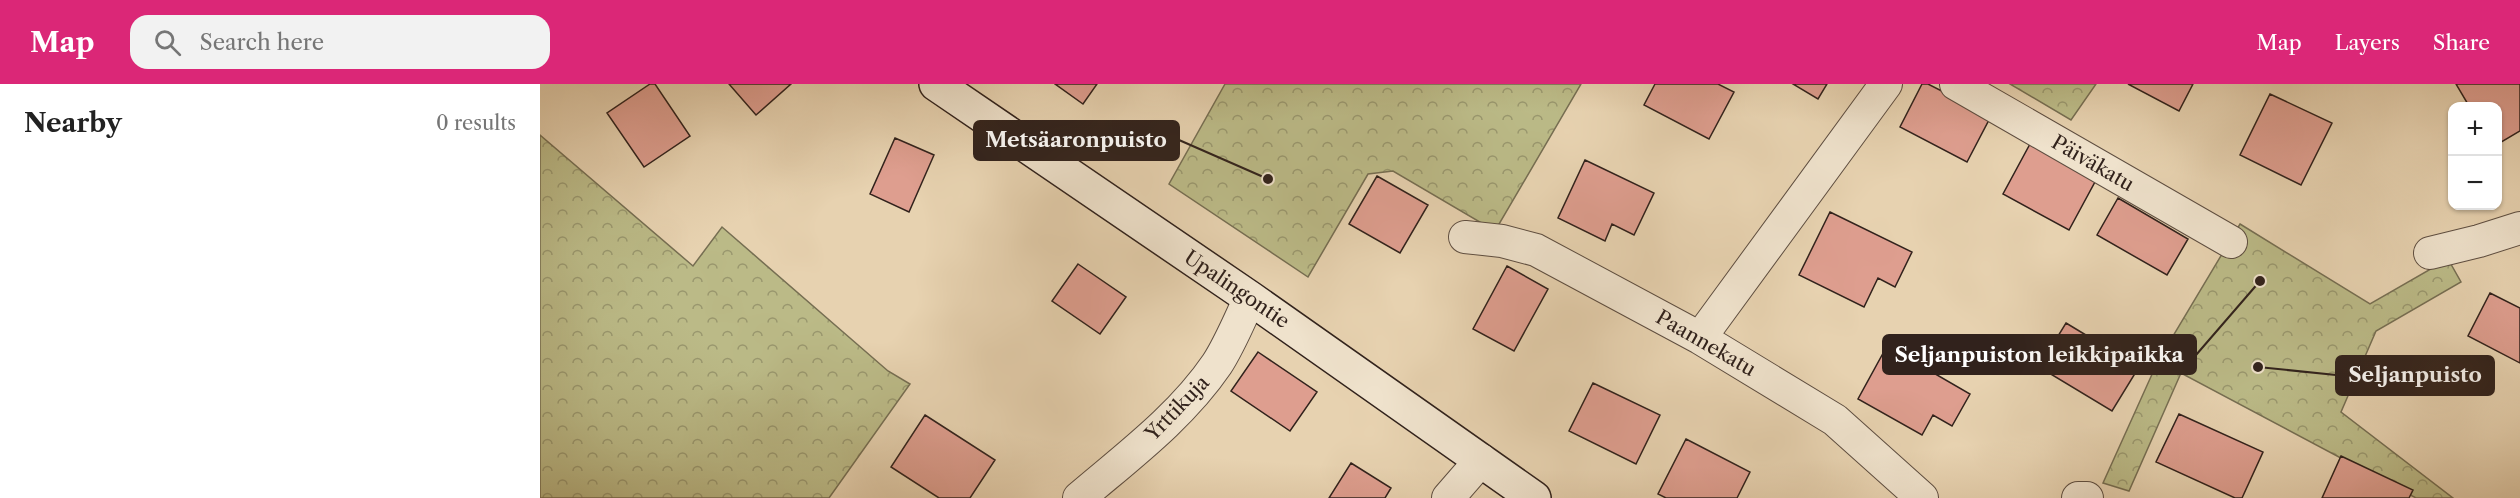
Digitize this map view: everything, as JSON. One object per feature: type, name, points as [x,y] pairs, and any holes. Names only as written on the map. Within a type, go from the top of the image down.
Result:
[{"type":"street","name":"Upalingontie","points":[[936,84],[1250,298],[1534,498]]},
{"type":"street","points":[[1700,338],[1886,84]]},
{"type":"street","name":"Päiväkatu","points":[[1956,84],[2231,242]]},
{"type":"street","points":[[2430,253],[2479,242],[2520,228]]},
{"type":"street","name":"Paannekatu","points":[[1465,237],[1502,241],[1536,250],[1700,338],[1835,420],[1922,498]]},
{"type":"street","name":"Yrttikuja","points":[[1078,498],[1156,432],[1190,398],[1218,362],[1250,298]]},
{"type":"street","points":[[1448,498],[1481,460]]},
{"type":"street","points":[[2078,498],[2087,498]]},
{"type":"green space","points":[[1225,84],[1581,84],[1495,231],[1393,171],[1368,174],[1308,277],[1169,184]]},
{"type":"green space","points":[[2010,84],[2096,84],[2071,120]]},
{"type":"green space","points":[[540,135],[693,266],[722,227],[888,371],[910,384],[829,498],[540,498]]},
{"type":"green space","points":[[2240,224],[2370,304],[2448,259],[2461,282],[2376,331],[2341,412],[2453,498],[2416,498],[2181,373],[2129,491],[2103,483],[2158,361]]},
{"type":"building","points":[[650,84],[655,84],[690,136],[644,167],[607,113]]},
{"type":"building","points":[[729,84],[791,84],[756,115]]},
{"type":"building","points":[[1055,84],[1097,84],[1083,104]]},
{"type":"building","points":[[1655,84],[1718,84],[1734,92],[1709,139],[1644,105]]},
{"type":"building","points":[[1793,84],[1827,84],[1818,99]]},
{"type":"building","points":[[1922,84],[1928,84],[1991,116],[1967,162],[1900,127]]},
{"type":"building","points":[[2128,84],[2193,84],[2179,111]]},
{"type":"building","points":[[2456,84],[2520,84],[2520,131],[2502,142],[2502,102],[2467,102]]},
{"type":"building","points":[[2270,94],[2332,123],[2301,185],[2240,155]]},
{"type":"building","points":[[895,138],[934,155],[909,212],[870,194]]},
{"type":"building","points":[[2030,144],[2096,180],[2069,230],[2003,194]]},
{"type":"building","points":[[1585,160],[1654,193],[1634,235],[1612,224],[1605,241],[1558,218]]},
{"type":"building","points":[[1377,176],[1428,205],[1400,253],[1349,224]]},
{"type":"building","points":[[2118,198],[2188,239],[2167,275],[2097,235]]},
{"type":"building","points":[[1830,212],[1912,252],[1895,287],[1878,278],[1864,307],[1799,275]]},
{"type":"building","points":[[1078,264],[1126,297],[1100,334],[1052,301]]},
{"type":"building","points":[[1507,266],[1548,289],[1514,351],[1473,329]]},
{"type":"building","points":[[2490,293],[2520,308],[2520,363],[2468,336]]},
{"type":"building","points":[[2066,323],[2139,367],[2112,411],[2039,367]]},
{"type":"building","points":[[1887,346],[1970,394],[1952,426],[1933,415],[1922,435],[1858,399]]},
{"type":"building","points":[[1258,352],[1317,392],[1290,431],[1231,391]]},
{"type":"building","points":[[1593,383],[1660,415],[1636,464],[1569,431]]},
{"type":"building","points":[[2179,414],[2263,452],[2242,498],[2235,498],[2156,462]]},
{"type":"building","points":[[925,415],[995,460],[970,498],[939,498],[891,467]]},
{"type":"building","points":[[1686,439],[1750,472],[1737,498],[1666,498],[1658,494]]},
{"type":"building","points":[[2341,456],[2413,490],[2409,498],[2322,498]]},
{"type":"building","points":[[1351,463],[1391,488],[1385,498],[1329,498]]},
{"type":"place","name":"Metsäaronpuisto","points":[[1268,179]]},
{"type":"place","name":"Seljanpuiston leikkipaikka","points":[[2260,281]]},
{"type":"place","name":"Seljanpuisto","points":[[2258,367]]}]
